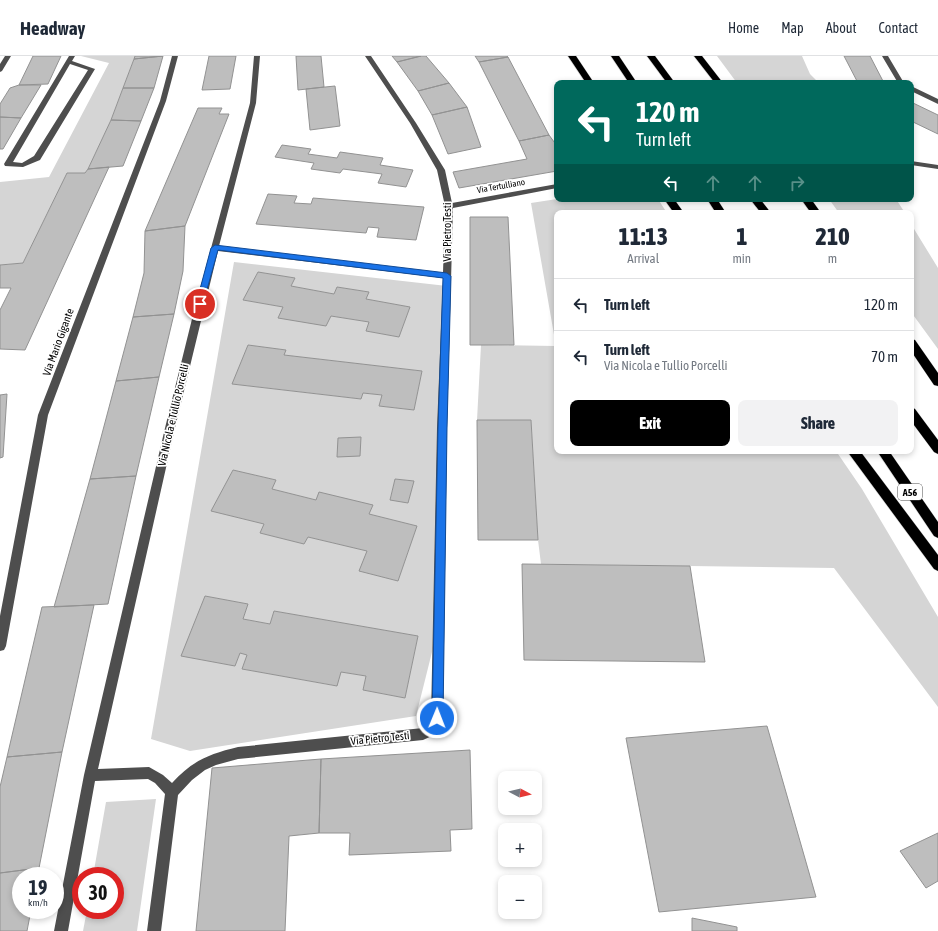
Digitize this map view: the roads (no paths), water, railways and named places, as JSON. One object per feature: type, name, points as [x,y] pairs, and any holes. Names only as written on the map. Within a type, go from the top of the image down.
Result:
[{"type":"highway","points":[[572,56],[588,80]]},
{"type":"highway","points":[[615,56],[631,80]]},
{"type":"highway","points":[[651,56],[668,80]]},
{"type":"highway","points":[[698,56],[717,80]]},
{"type":"highway","points":[[757,202],[764,210]]},
{"type":"highway","points":[[914,347],[938,382]]},
{"type":"highway","points":[[914,416],[938,449]]},
{"type":"highway","points":[[855,454],[938,565]]},
{"type":"highway","name":"A56","points":[[885,454],[938,532]]},
{"type":"street","points":[[0,70],[8,56]]},
{"type":"street","name":"Via Mario Gigante","points":[[0,646],[43,416],[163,101],[175,56]]},
{"type":"street","name":"Via Nicola e Tullio Porcelli","points":[[61,931],[90,774],[170,428],[253,103],[257,56]]},
{"type":"street","name":"Via Pietro Testi","points":[[172,792],[198,766],[213,758],[238,753],[423,734],[430,731],[435,725],[437,718],[442,428],[449,206],[440,170],[413,123],[368,56]]},
{"type":"street","points":[[885,56],[899,80]]},
{"type":"street","points":[[71,59],[92,69],[37,158],[23,165],[8,164],[71,59]]},
{"type":"street","points":[[914,90],[938,102]]},
{"type":"street","points":[[914,163],[938,166]]},
{"type":"street","name":"Via Tertulliano","points":[[449,206],[554,187]]},
{"type":"street","points":[[215,248],[447,276]]},
{"type":"street","points":[[90,774],[148,773],[159,779],[172,792],[154,931]]}]
